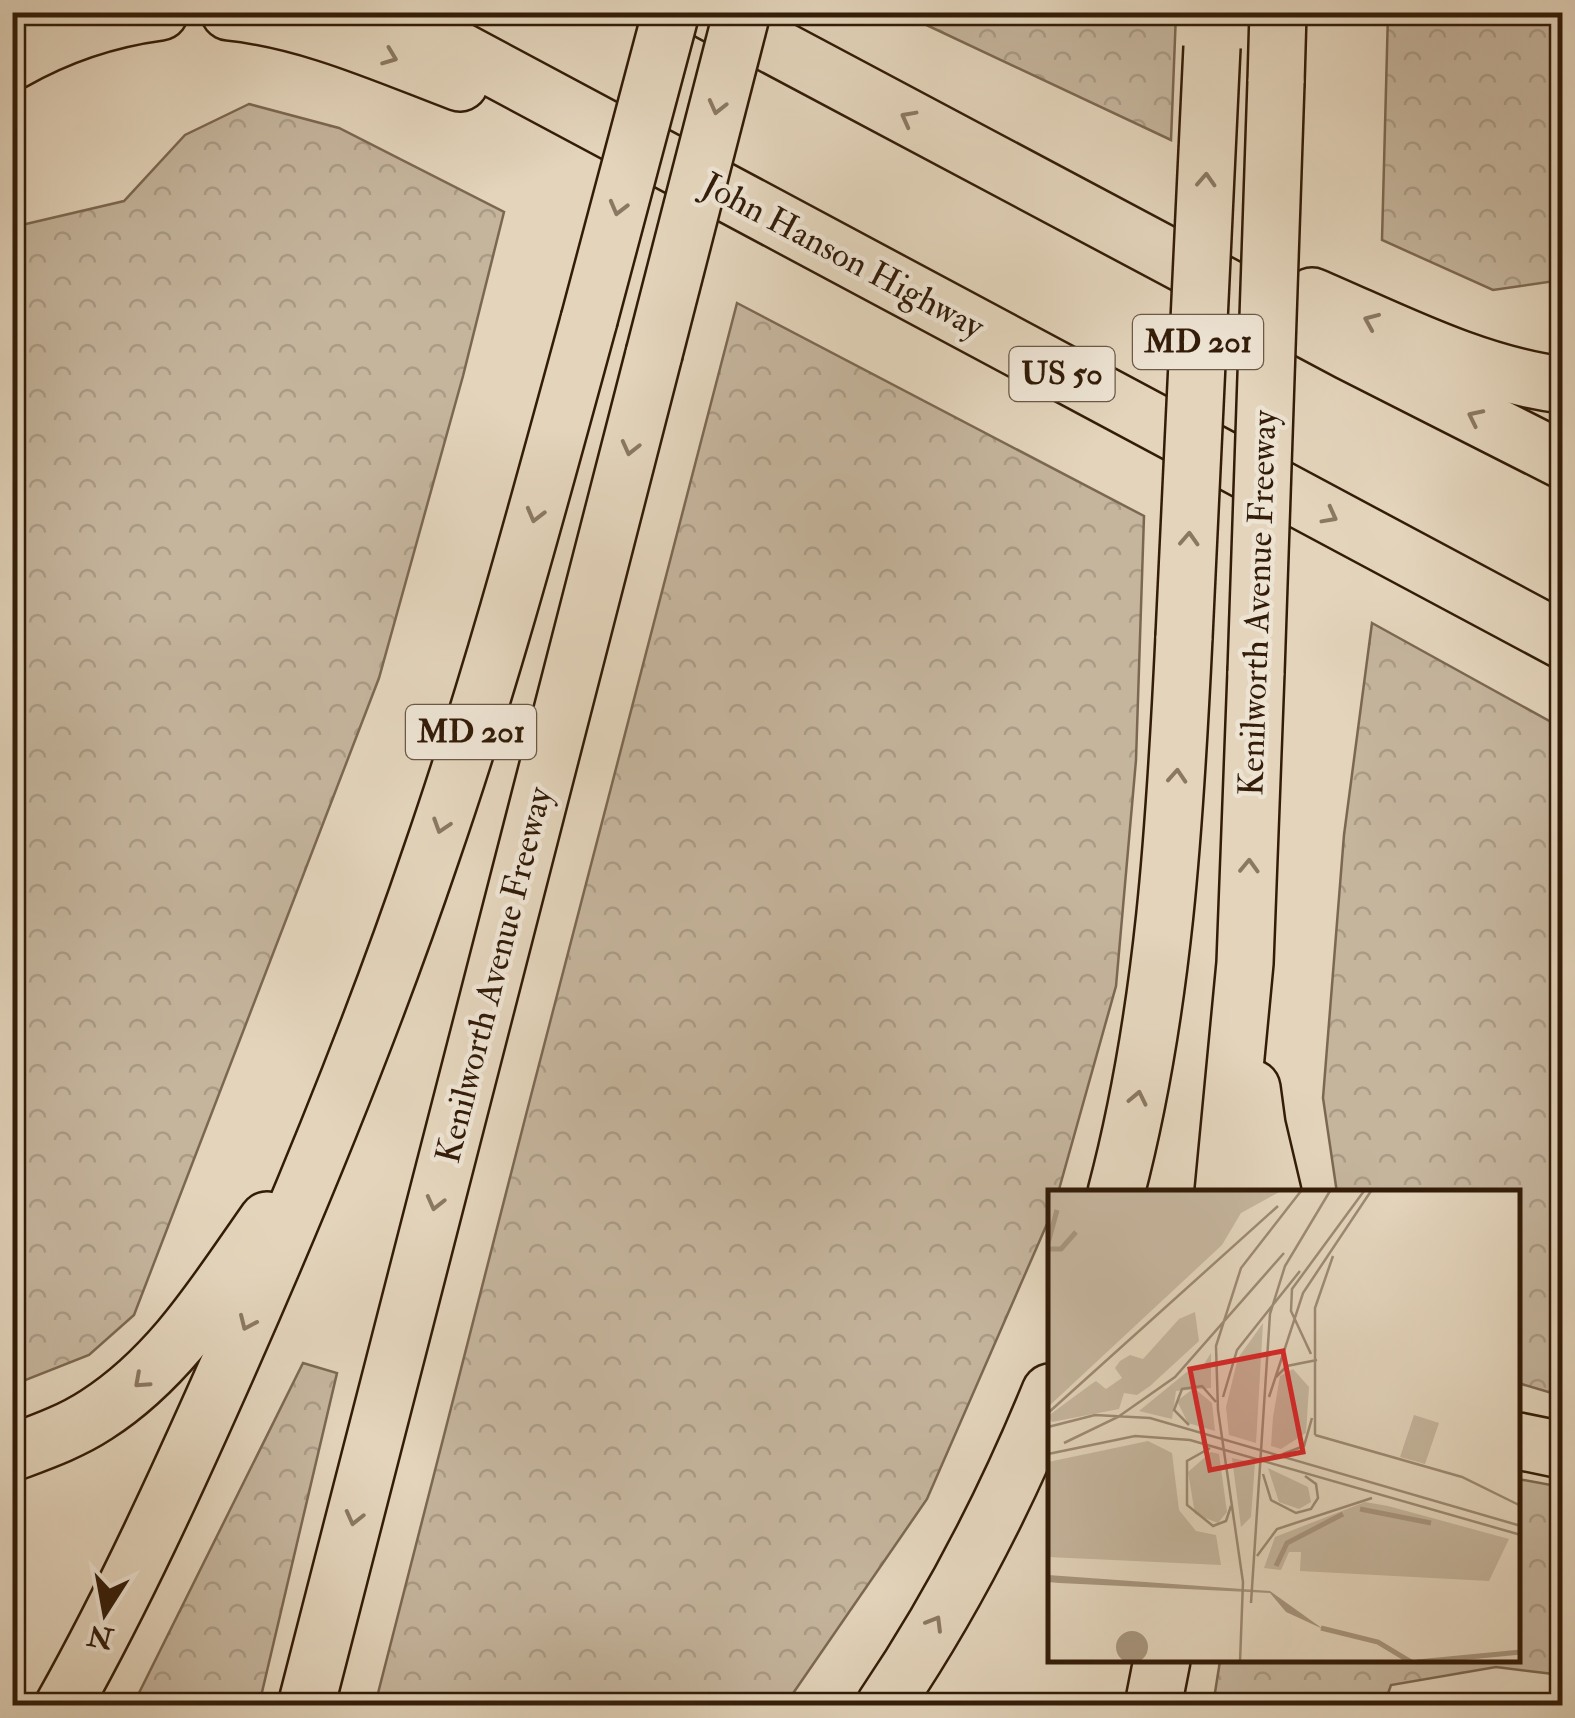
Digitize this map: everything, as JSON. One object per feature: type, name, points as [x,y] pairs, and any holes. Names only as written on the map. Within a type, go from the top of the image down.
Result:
[{"type":"highway","points":[[12,62],[64,35],[160,12]]},
{"type":"highway","points":[[229,12],[340,39],[657,157]]},
{"type":"highway","name":"John Hanson Highway","points":[[388,12],[1562,640]]},
{"type":"highway","name":"MD 201","points":[[64,1706],[169,1498],[258,1299],[326,1136],[424,875],[519,575],[671,12]]},
{"type":"highway","points":[[710,12],[1349,352],[1562,460]]},
{"type":"highway","name":"Kenilworth Avenue Freeway","points":[[306,1706],[742,12]]},
{"type":"highway","name":"Kenilworth Avenue Freeway","points":[[1223,1190],[1245,964],[1278,12]]},
{"type":"highway","name":"MD 201","points":[[1117,1190],[1152,1020],[1174,835],[1213,30]]},
{"type":"highway","points":[[994,164],[1458,357],[1500,372],[1562,386]]},
{"type":"highway","points":[[1468,590],[1562,655]]},
{"type":"highway","points":[[1245,964],[1246,1028],[1257,1126],[1273,1190]]},
{"type":"highway","points":[[12,1453],[94,1416],[162,1360],[202,1312],[326,1136]]},
{"type":"highway","points":[[884,1706],[938,1619],[1000,1506],[1048,1397]]},
{"type":"highway","points":[[1520,1441],[1562,1450]]},
{"type":"highway","points":[[1153,1706],[1161,1663]]},
{"type":"green space","points":[[901,13],[1176,13],[1171,140]]},
{"type":"green space","points":[[1388,13],[1562,13],[1562,280],[1493,290],[1382,240]]},
{"type":"green space","points":[[249,104],[339,128],[504,212],[379,678],[134,1315],[89,1355],[13,1385],[13,227],[124,201],[185,135]]},
{"type":"green space","points":[[737,303],[1144,516],[1136,760],[1116,986],[1059,1190],[1048,1190],[1048,1222],[927,1499],[785,1705],[375,1705]]},
{"type":"green space","points":[[1372,623],[1562,728],[1562,1396],[1520,1384],[1520,1190],[1337,1190],[1323,1098],[1344,835]]},
{"type":"green space","points":[[303,1363],[337,1373],[259,1705],[133,1705]]},
{"type":"green space","points":[[1520,1479],[1562,1487],[1562,1675],[1496,1667],[1391,1685],[1384,1705],[1213,1705],[1220,1663],[1520,1663]]}]
